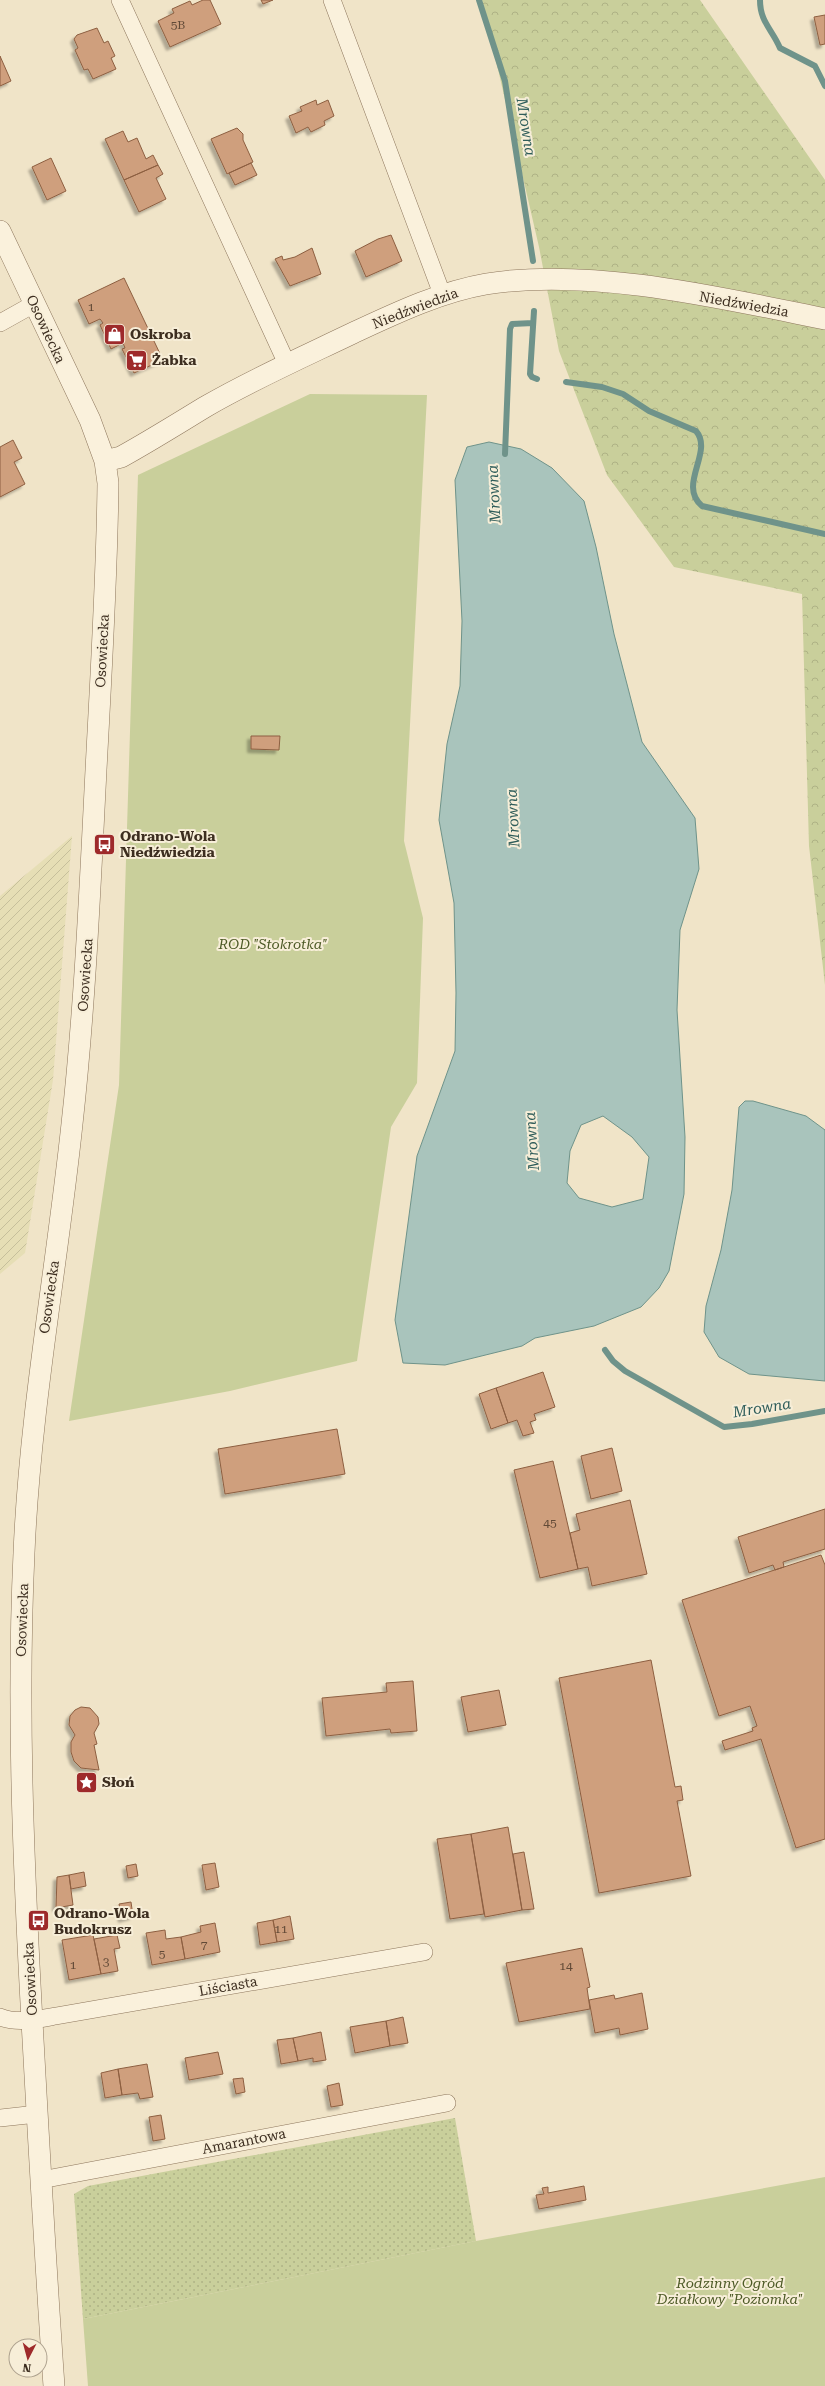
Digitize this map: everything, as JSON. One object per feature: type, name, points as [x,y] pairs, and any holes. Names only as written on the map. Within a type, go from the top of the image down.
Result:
[{"type":"street","points":[[120,0],[287,364]]},
{"type":"street","points":[[332,0],[442,294]]},
{"type":"street","name":"Osowiecka","points":[[0,232],[90,420],[106,461],[108,483],[108,524],[84,998],[71,1136],[38,1389],[24,1549],[20,1679],[21,1752],[32,2020],[40,2180],[54,2386]]},
{"type":"street","name":"Niedźwiedzia","points":[[106,461],[121,457],[206,406],[287,364],[442,294],[487,284],[537,280],[621,283],[687,293],[825,319]]},
{"type":"street","points":[[0,323],[34,304]]},
{"type":"street","name":"Liściasta","points":[[0,2017],[7,2020],[32,2020],[424,1952]]},
{"type":"street","name":"Amarantowa","points":[[40,2180],[447,2103]]},
{"type":"street","points":[[0,2118],[37,2114]]},
{"type":"shaded area","points":[[72,836],[53,1080],[25,1253],[0,1274],[0,896]]},
{"type":"green space","points":[[482,0],[700,0],[825,180],[825,985],[809,846],[802,594],[674,567],[607,475],[559,351],[539,247]]},
{"type":"green space","name":"ROD \"Stokrotka\"","points":[[310,394],[427,395],[404,841],[423,918],[417,1083],[391,1127],[357,1361],[230,1391],[69,1421],[119,1085],[138,475]]},
{"type":"green space","points":[[455,2118],[476,2241],[83,2319],[74,2194],[88,2186]]},
{"type":"green space","name":"Rodzinny Ogród Działkowy \"Poziomka\"","points":[[825,2177],[825,2386],[88,2386],[83,2319],[476,2241]]},
{"type":"water","points":[[489,442],[521,449],[552,468],[584,501],[596,547],[614,634],[642,742],[695,818],[699,869],[680,930],[677,1010],[685,1137],[684,1194],[669,1271],[659,1288],[641,1307],[594,1326],[535,1338],[522,1346],[445,1365],[403,1363],[395,1320],[417,1156],[455,1051],[456,993],[454,903],[439,820],[447,744],[460,686],[462,621],[455,480],[467,447]],"holes":[[[603,1116],[632,1137],[649,1157],[643,1199],[612,1207],[579,1198],[567,1183],[570,1151],[581,1125]]]},
{"type":"water","points":[[745,1101],[753,1101],[806,1116],[825,1130],[825,1381],[749,1374],[719,1357],[704,1332],[706,1306],[721,1250],[732,1190],[739,1107]]},
{"type":"building","points":[[203,0],[210,0],[221,24],[170,47],[158,21],[174,13],[172,9],[190,1],[192,5]]},
{"type":"building","points":[[261,0],[273,0],[263,4]]},
{"type":"building","points":[[825,15],[825,44],[820,45],[814,17]]},
{"type":"building","points":[[97,28],[104,43],[108,41],[115,56],[111,58],[116,69],[93,79],[88,69],[84,70],[75,50],[78,48],[74,39],[77,35]]},
{"type":"building","points":[[0,56],[11,81],[0,86]]},
{"type":"building","points":[[316,100],[317,105],[328,100],[334,116],[324,121],[325,125],[311,132],[308,127],[296,133],[289,116],[302,111],[300,107]]},
{"type":"building","points":[[237,128],[243,134],[243,140],[253,162],[227,174],[211,139]]},
{"type":"building","points":[[123,131],[128,142],[137,138],[146,159],[153,155],[158,165],[124,180],[105,139]]},
{"type":"building","points":[[51,158],[66,191],[47,200],[32,167]]},
{"type":"building","points":[[251,163],[257,175],[235,185],[229,173]]},
{"type":"building","points":[[158,165],[163,174],[156,178],[166,199],[139,212],[124,180]]},
{"type":"building","points":[[391,235],[402,261],[366,277],[355,251],[378,239]]},
{"type":"building","points":[[312,248],[321,274],[290,286],[275,259],[282,256],[283,260],[295,257]]},
{"type":"building","points":[[124,278],[163,360],[134,373],[122,349],[125,348],[123,343],[111,349],[100,325],[103,323],[100,319],[89,324],[78,300]]},
{"type":"building","points":[[13,440],[22,458],[14,462],[25,484],[0,497],[0,447]]},
{"type":"building","points":[[251,736],[280,736],[279,750],[251,749]]},
{"type":"building","points":[[543,1372],[555,1407],[534,1414],[536,1420],[530,1422],[534,1433],[523,1436],[517,1420],[508,1423],[496,1388]]},
{"type":"building","points":[[496,1388],[508,1423],[491,1429],[479,1394]]},
{"type":"building","points":[[337,1429],[345,1474],[225,1494],[218,1449]]},
{"type":"building","points":[[612,1448],[622,1491],[591,1499],[581,1456]]},
{"type":"building","points":[[553,1461],[578,1569],[540,1578],[514,1470]]},
{"type":"building","points":[[630,1500],[647,1574],[592,1586],[588,1567],[578,1569],[570,1533],[580,1530],[576,1514]]},
{"type":"building","points":[[825,1509],[825,1549],[783,1562],[784,1567],[775,1570],[773,1565],[749,1573],[738,1537]]},
{"type":"building","points":[[821,1555],[825,1565],[825,1839],[796,1848],[761,1739],[725,1750],[722,1741],[753,1731],[752,1728],[757,1726],[750,1706],[719,1716],[682,1600]]},
{"type":"building","points":[[651,1660],[675,1787],[681,1786],[683,1800],[677,1801],[691,1876],[599,1893],[559,1678]]},
{"type":"building","points":[[413,1681],[417,1731],[391,1733],[390,1729],[326,1736],[322,1698],[387,1692],[386,1683]]},
{"type":"building","points":[[499,1690],[506,1725],[468,1732],[461,1697]]},
{"type":"building","points":[[81,1707],[90,1708],[98,1717],[99,1724],[94,1733],[97,1744],[94,1745],[99,1770],[81,1768],[74,1761],[71,1752],[71,1742],[75,1735],[69,1725],[70,1716],[75,1710]]},
{"type":"building","points":[[508,1827],[522,1910],[485,1917],[471,1834]]},
{"type":"building","points":[[471,1834],[484,1914],[450,1919],[437,1839]]},
{"type":"building","points":[[524,1852],[534,1909],[522,1910],[513,1854]]},
{"type":"building","points":[[215,1863],[219,1887],[206,1890],[202,1865]]},
{"type":"building","points":[[136,1864],[138,1876],[128,1878],[126,1866]]},
{"type":"building","points":[[84,1872],[86,1886],[71,1889],[69,1875]]},
{"type":"building","points":[[69,1875],[73,1905],[56,1908],[57,1877]]},
{"type":"building","points":[[131,1902],[133,1916],[122,1919],[119,1904]]},
{"type":"building","points":[[290,1916],[294,1939],[277,1942],[273,1920]]},
{"type":"building","points":[[273,1920],[277,1942],[260,1945],[257,1923]]},
{"type":"building","points":[[215,1923],[220,1952],[185,1959],[181,1937],[201,1932],[200,1926]]},
{"type":"building","points":[[165,1930],[166,1939],[181,1937],[185,1959],[152,1965],[146,1933]]},
{"type":"building","points":[[93,1935],[101,1974],[69,1980],[62,1940]]},
{"type":"building","points":[[117,1935],[120,1948],[114,1949],[118,1971],[101,1974],[94,1939]]},
{"type":"building","points":[[582,1948],[590,1987],[587,1988],[590,2009],[519,2022],[506,1963]]},
{"type":"building","points":[[642,1993],[648,2029],[620,2035],[619,2028],[595,2033],[589,2000],[614,1995],[615,1999]]},
{"type":"building","points":[[403,2017],[408,2043],[390,2046],[386,2021]]},
{"type":"building","points":[[386,2021],[390,2046],[355,2053],[350,2027]]},
{"type":"building","points":[[321,2032],[326,2060],[313,2062],[313,2058],[298,2061],[293,2038]]},
{"type":"building","points":[[293,2038],[298,2061],[281,2064],[277,2040]]},
{"type":"building","points":[[218,2052],[223,2074],[189,2080],[185,2058]]},
{"type":"building","points":[[147,2064],[153,2097],[140,2099],[138,2093],[122,2095],[118,2069]]},
{"type":"building","points":[[118,2069],[122,2095],[105,2098],[101,2073]]},
{"type":"building","points":[[243,2078],[245,2092],[236,2094],[233,2079]]},
{"type":"building","points":[[339,2083],[343,2105],[331,2107],[327,2086]]},
{"type":"building","points":[[161,2115],[165,2139],[153,2141],[149,2117]]},
{"type":"building","points":[[584,2186],[586,2200],[539,2209],[536,2195],[544,2194],[542,2188],[548,2187],[548,2193]]},
{"type":"waterway","name":"Mrowna","points":[[479,0],[505,81],[533,261]]},
{"type":"waterway","name":"Mrowna","points":[[760,0],[764,20],[780,48],[815,66],[825,86]]},
{"type":"waterway","name":"Mrowna","points":[[534,311],[530,374],[532,377],[537,379]]},
{"type":"waterway","name":"Mrowna","points":[[505,454],[510,329],[512,324],[533,323]]},
{"type":"waterway","name":"Mrowna","points":[[566,382],[602,387],[623,394],[649,411],[696,431],[700,439],[701,449],[693,488],[695,498],[702,506],[825,534]]},
{"type":"waterway","name":"Mrowna","points":[[605,1350],[613,1361],[625,1371],[724,1427],[752,1424],[825,1411]]},
{"type":"place","name":"Oskroba","points":[[114,334]]},
{"type":"place","name":"Żabka","points":[[136,360]]},
{"type":"place","name":"Odrano-Wola Niedźwiedzia","points":[[105,844]]},
{"type":"place","name":"Słoń","points":[[86,1782]]},
{"type":"place","name":"Odrano-Wola Budokrusz","points":[[38,1921]]}]
